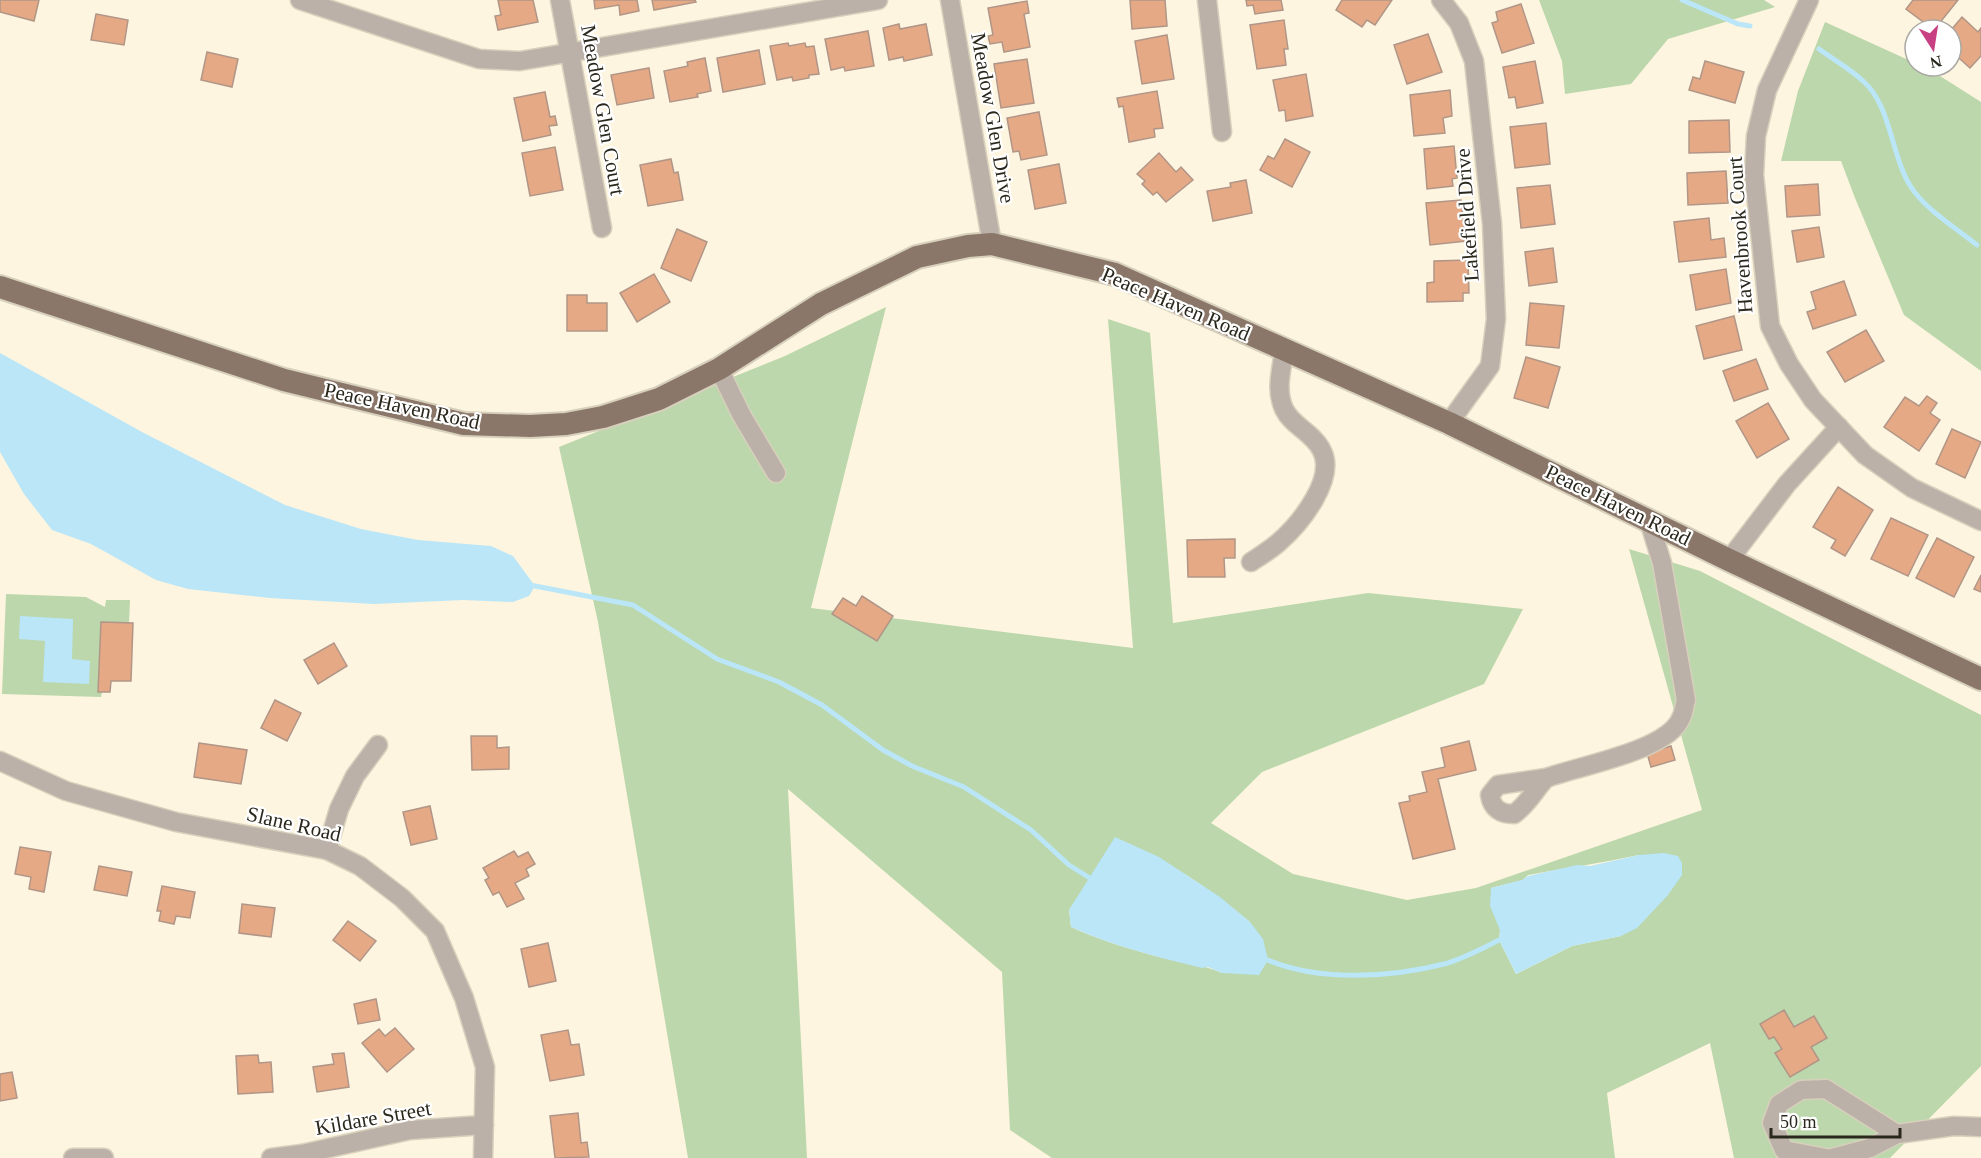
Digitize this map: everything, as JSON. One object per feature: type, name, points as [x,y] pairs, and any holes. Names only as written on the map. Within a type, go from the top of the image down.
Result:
[{"type":"main road","name":"Peace Haven Road","points":[[0,286],[284,380],[464,424],[530,426],[566,424],[603,417],[659,399],[719,369],[821,304],[917,257],[992,243],[1115,274],[1449,423],[1729,560],[1981,679]]},
{"type":"street","points":[[300,0],[479,59],[520,61],[878,0]]},
{"type":"street","name":"Meadow Glen Court","points":[[560,0],[602,228]]},
{"type":"street","name":"Meadow Glen Drive","points":[[950,0],[992,243]]},
{"type":"street","points":[[1207,0],[1222,132]]},
{"type":"street","name":"Lakefield Drive","points":[[1441,0],[1459,23],[1474,61],[1492,224],[1496,319],[1490,366],[1449,423]]},
{"type":"street","name":"Havenbrook Court","points":[[1809,0],[1767,90],[1756,136],[1754,175],[1770,326],[1789,364],[1813,400],[1865,455],[1912,488],[1981,521]]},
{"type":"street","points":[[1251,562],[1278,543],[1299,521],[1318,494],[1326,472],[1323,451],[1313,437],[1291,420],[1284,409],[1278,381],[1284,350]]},
{"type":"street","points":[[719,369],[742,416],[776,473]]},
{"type":"street","points":[[1729,560],[1787,484],[1839,427]]},
{"type":"street","points":[[1546,778],[1650,745],[1667,735],[1681,720],[1686,700],[1662,563],[1649,521]]},
{"type":"street","points":[[327,850],[343,801],[355,776],[378,745]]},
{"type":"street","name":"Slane Road","points":[[0,761],[66,791],[176,822],[327,850],[360,866],[402,898],[435,931],[464,998],[485,1067],[483,1158]]},
{"type":"street","points":[[1826,1158],[1784,1150],[1772,1123],[1779,1104],[1801,1090],[1826,1089],[1897,1134]]},
{"type":"street","name":"Kildare Street","points":[[271,1158],[302,1154],[410,1130],[484,1125]]},
{"type":"street","points":[[1832,1158],[1870,1148],[1897,1134],[1954,1126],[1981,1127]]},
{"type":"street","points":[[73,1158],[104,1158]]},
{"type":"green space","points":[[1539,0],[1764,0],[1775,7],[1668,39],[1631,84],[1565,94],[1562,61]]},
{"type":"green space","points":[[1825,22],[1903,58],[1903,78],[1943,78],[1981,102],[1981,371],[1904,315],[1841,161],[1781,161],[1798,91]]},
{"type":"green space","points":[[886,307],[811,608],[1133,648],[1108,319],[1150,333],[1173,623],[1368,593],[1523,609],[1484,684],[1262,772],[1211,823],[1293,874],[1407,900],[1476,888],[1702,810],[1629,549],[1700,571],[1981,715],[1981,1066],[1890,1158],[1734,1158],[1710,1043],[1607,1093],[1615,1158],[1052,1158],[1010,1130],[1002,972],[788,789],[807,1158],[688,1158],[598,622],[559,447],[785,356]],"holes":[[[1123,841],[1189,877],[1250,922],[1222,973],[1126,947],[1071,927],[1069,910],[1090,879]],[[1639,855],[1621,936],[1572,946],[1516,974],[1499,940],[1500,930],[1491,888],[1523,880],[1528,875]]]},
{"type":"green space","points":[[6,594],[86,597],[105,607],[106,600],[130,600],[129,623],[101,622],[98,692],[102,692],[101,697],[2,694]]},
{"type":"water","points":[[0,353],[142,432],[285,505],[361,529],[418,540],[491,546],[513,556],[535,586],[529,596],[513,602],[463,600],[374,604],[270,598],[188,589],[156,580],[91,544],[52,530],[24,494],[0,452]]},
{"type":"water","points":[[20,616],[73,619],[72,659],[90,661],[89,684],[43,682],[45,641],[19,639]]},
{"type":"water","points":[[1115,837],[1159,857],[1220,897],[1250,922],[1263,939],[1268,960],[1259,975],[1222,973],[1208,967],[1202,968],[1169,960],[1071,927],[1069,910]]},
{"type":"water","points":[[1664,853],[1678,856],[1682,863],[1682,875],[1668,895],[1637,928],[1621,936],[1572,946],[1516,974],[1499,940],[1500,930],[1490,906],[1491,888],[1522,880],[1528,876],[1577,865],[1590,866],[1639,855]]},
{"type":"building","points":[[0,0],[39,0],[34,21],[0,12]]},
{"type":"building","points":[[498,0],[533,0],[538,22],[498,30],[495,16],[501,15]]},
{"type":"building","points":[[594,0],[637,0],[639,11],[620,15],[619,5],[595,9]]},
{"type":"building","points":[[652,0],[695,0],[696,2],[654,10]]},
{"type":"building","points":[[1130,0],[1165,0],[1167,26],[1132,29]]},
{"type":"building","points":[[1246,0],[1281,0],[1283,10],[1255,14],[1253,5],[1247,6]]},
{"type":"building","points":[[1342,0],[1392,0],[1375,25],[1367,20],[1362,27],[1336,10]]},
{"type":"building","points":[[1913,0],[1958,0],[1944,18],[1918,18],[1906,9]]},
{"type":"building","points":[[1027,1],[1029,13],[1024,14],[1030,47],[1004,52],[1002,42],[990,44],[988,36],[993,35],[988,8]]},
{"type":"building","points":[[1521,4],[1534,43],[1502,53],[1492,23],[1498,21],[1496,12]]},
{"type":"building","points":[[96,14],[128,20],[124,45],[91,40]]},
{"type":"building","points":[[1962,17],[1978,32],[1981,28],[1981,56],[1970,68],[1963,62],[1963,18]]},
{"type":"building","points":[[1284,20],[1288,49],[1284,49],[1286,65],[1257,69],[1250,25]]},
{"type":"building","points":[[899,24],[900,29],[926,24],[932,55],[904,61],[903,57],[889,60],[883,28]]},
{"type":"building","points":[[868,31],[874,66],[845,71],[844,67],[831,70],[825,39]]},
{"type":"building","points":[[1428,34],[1442,72],[1407,84],[1394,45]]},
{"type":"building","points":[[1167,35],[1174,79],[1142,84],[1135,41]]},
{"type":"building","points":[[788,43],[789,46],[805,43],[806,47],[814,46],[819,74],[793,81],[792,77],[777,80],[770,46]]},
{"type":"building","points":[[759,50],[765,84],[723,92],[717,58]]},
{"type":"building","points":[[207,52],[238,59],[232,87],[201,80]]},
{"type":"building","points":[[705,58],[711,91],[697,94],[698,97],[670,102],[664,71],[688,66],[687,62]]},
{"type":"building","points":[[1027,59],[1034,103],[1001,108],[994,64]]},
{"type":"building","points":[[1535,61],[1543,103],[1517,108],[1515,97],[1509,98],[1503,67]]},
{"type":"building","points":[[1705,61],[1744,72],[1735,103],[1689,90],[1693,77],[1700,79]]},
{"type":"building","points":[[649,68],[654,98],[617,105],[611,75]]},
{"type":"building","points":[[1306,74],[1313,116],[1286,121],[1285,110],[1279,111],[1273,80]]},
{"type":"building","points":[[1450,90],[1452,116],[1443,118],[1445,133],[1414,136],[1410,95]]},
{"type":"building","points":[[1157,91],[1163,128],[1154,129],[1155,137],[1129,142],[1123,106],[1119,107],[1117,98]]},
{"type":"building","points":[[545,92],[550,117],[555,116],[557,125],[549,126],[551,135],[523,141],[514,98]]},
{"type":"building","points":[[1039,112],[1047,155],[1021,160],[1019,151],[1013,152],[1007,118]]},
{"type":"building","points":[[1729,120],[1730,152],[1689,153],[1689,121]]},
{"type":"building","points":[[1546,123],[1550,164],[1515,168],[1510,127]]},
{"type":"building","points":[[1285,139],[1310,152],[1292,187],[1260,170],[1268,156],[1274,159]]},
{"type":"building","points":[[1454,146],[1457,178],[1452,179],[1453,186],[1427,189],[1424,149]]},
{"type":"building","points":[[555,147],[563,190],[530,196],[522,153]]},
{"type":"building","points":[[1159,153],[1176,172],[1181,167],[1193,180],[1166,202],[1157,192],[1153,195],[1142,184],[1145,181],[1137,174]]},
{"type":"building","points":[[671,159],[674,173],[678,172],[683,200],[648,206],[640,165]]},
{"type":"building","points":[[1059,164],[1066,203],[1035,209],[1028,170]]},
{"type":"building","points":[[1726,171],[1728,203],[1688,205],[1687,173]]},
{"type":"building","points":[[1246,180],[1252,213],[1213,221],[1207,191],[1231,187],[1230,183]]},
{"type":"building","points":[[1818,184],[1820,215],[1787,217],[1785,186]]},
{"type":"building","points":[[1550,185],[1555,224],[1521,228],[1517,188]]},
{"type":"building","points":[[1461,200],[1466,241],[1430,245],[1426,203]]},
{"type":"building","points":[[1709,218],[1711,240],[1724,238],[1726,257],[1679,262],[1674,222]]},
{"type":"building","points":[[1819,227],[1824,257],[1797,262],[1792,231]]},
{"type":"building","points":[[677,229],[707,242],[691,281],[661,268]]},
{"type":"building","points":[[1553,248],[1557,282],[1529,286],[1525,252]]},
{"type":"building","points":[[1468,260],[1469,293],[1463,293],[1463,301],[1427,302],[1427,283],[1434,282],[1434,261]]},
{"type":"building","points":[[1726,269],[1731,303],[1696,310],[1690,275]]},
{"type":"building","points":[[654,274],[670,302],[637,322],[620,293]]},
{"type":"building","points":[[1844,281],[1856,315],[1813,329],[1807,312],[1816,309],[1811,292]]},
{"type":"building","points":[[567,295],[587,295],[587,303],[607,303],[607,331],[567,331]]},
{"type":"building","points":[[1530,303],[1564,306],[1559,348],[1526,345]]},
{"type":"building","points":[[1734,316],[1742,350],[1704,359],[1696,326]]},
{"type":"building","points":[[1866,330],[1884,361],[1845,382],[1827,352]]},
{"type":"building","points":[[1526,357],[1560,367],[1548,408],[1514,398]]},
{"type":"building","points":[[1756,359],[1768,389],[1734,401],[1723,371]]},
{"type":"building","points":[[1927,396],[1937,403],[1930,413],[1940,420],[1919,451],[1884,427],[1905,397],[1919,406]]},
{"type":"building","points":[[1768,403],[1789,439],[1757,458],[1736,421]]},
{"type":"building","points":[[1952,429],[1981,442],[1965,478],[1936,464]]},
{"type":"building","points":[[1838,487],[1873,510],[1845,556],[1831,548],[1836,540],[1813,527]]},
{"type":"building","points":[[1891,518],[1928,535],[1908,576],[1871,559]]},
{"type":"building","points":[[1937,538],[1974,557],[1954,597],[1916,578]]},
{"type":"building","points":[[1235,539],[1235,558],[1224,558],[1225,577],[1188,577],[1187,540]]},
{"type":"building","points":[[1981,575],[1981,592],[1974,589]]},
{"type":"building","points":[[862,596],[893,616],[877,641],[832,614],[843,598],[856,606]]},
{"type":"building","points":[[101,622],[133,623],[131,681],[111,681],[110,692],[98,692]]},
{"type":"building","points":[[334,643],[347,666],[318,684],[304,660]]},
{"type":"building","points":[[275,700],[301,713],[287,741],[261,728]]},
{"type":"building","points":[[471,736],[497,736],[497,748],[509,747],[509,769],[472,770]]},
{"type":"building","points":[[1469,741],[1476,770],[1438,779],[1455,849],[1413,859],[1399,803],[1410,801],[1409,796],[1427,792],[1422,772],[1445,767],[1441,748]]},
{"type":"building","points":[[199,743],[247,750],[241,784],[194,777]]},
{"type":"building","points":[[1671,746],[1675,760],[1651,767],[1647,753]]},
{"type":"building","points":[[430,806],[437,839],[411,845],[403,812]]},
{"type":"building","points":[[20,847],[51,852],[44,892],[29,889],[31,877],[15,874]]},
{"type":"building","points":[[514,851],[518,857],[528,852],[535,864],[526,869],[529,876],[515,883],[524,899],[507,907],[499,892],[493,895],[485,880],[489,878],[483,868]]},
{"type":"building","points":[[99,866],[132,872],[127,896],[94,890]]},
{"type":"building","points":[[162,886],[195,892],[190,918],[176,916],[174,924],[159,921],[161,911],[157,911]]},
{"type":"building","points":[[242,904],[275,908],[271,937],[239,933]]},
{"type":"building","points":[[348,921],[376,941],[360,961],[333,940]]},
{"type":"building","points":[[548,943],[556,981],[529,987],[521,949]]},
{"type":"building","points":[[376,999],[380,1020],[358,1024],[354,1004]]},
{"type":"building","points":[[1784,1010],[1794,1027],[1814,1016],[1827,1038],[1811,1047],[1819,1060],[1790,1077],[1775,1053],[1782,1049],[1774,1037],[1769,1039],[1760,1024]]},
{"type":"building","points":[[395,1028],[414,1049],[387,1072],[362,1043],[379,1029],[385,1036]]},
{"type":"building","points":[[568,1030],[571,1045],[579,1044],[584,1075],[550,1081],[541,1035]]},
{"type":"building","points":[[344,1053],[349,1087],[317,1092],[313,1067],[334,1064],[332,1054]]},
{"type":"building","points":[[258,1055],[259,1063],[271,1062],[273,1092],[238,1094],[236,1056]]},
{"type":"building","points":[[12,1072],[17,1098],[0,1101],[0,1074]]},
{"type":"building","points":[[578,1113],[581,1143],[587,1142],[589,1157],[555,1158],[550,1116]]},
{"type":"waterway","points":[[1682,0],[1738,24],[1750,26]]},
{"type":"waterway","points":[[1819,49],[1854,73],[1873,92],[1880,104],[1904,175],[1917,195],[1932,211],[1977,245]]},
{"type":"waterway","points":[[530,585],[633,605],[717,659],[779,682],[822,705],[883,750],[912,766],[964,787],[1031,830],[1069,865],[1096,882]]},
{"type":"waterway","points":[[1263,958],[1306,971],[1377,975],[1444,964],[1465,957],[1499,940]]}]
